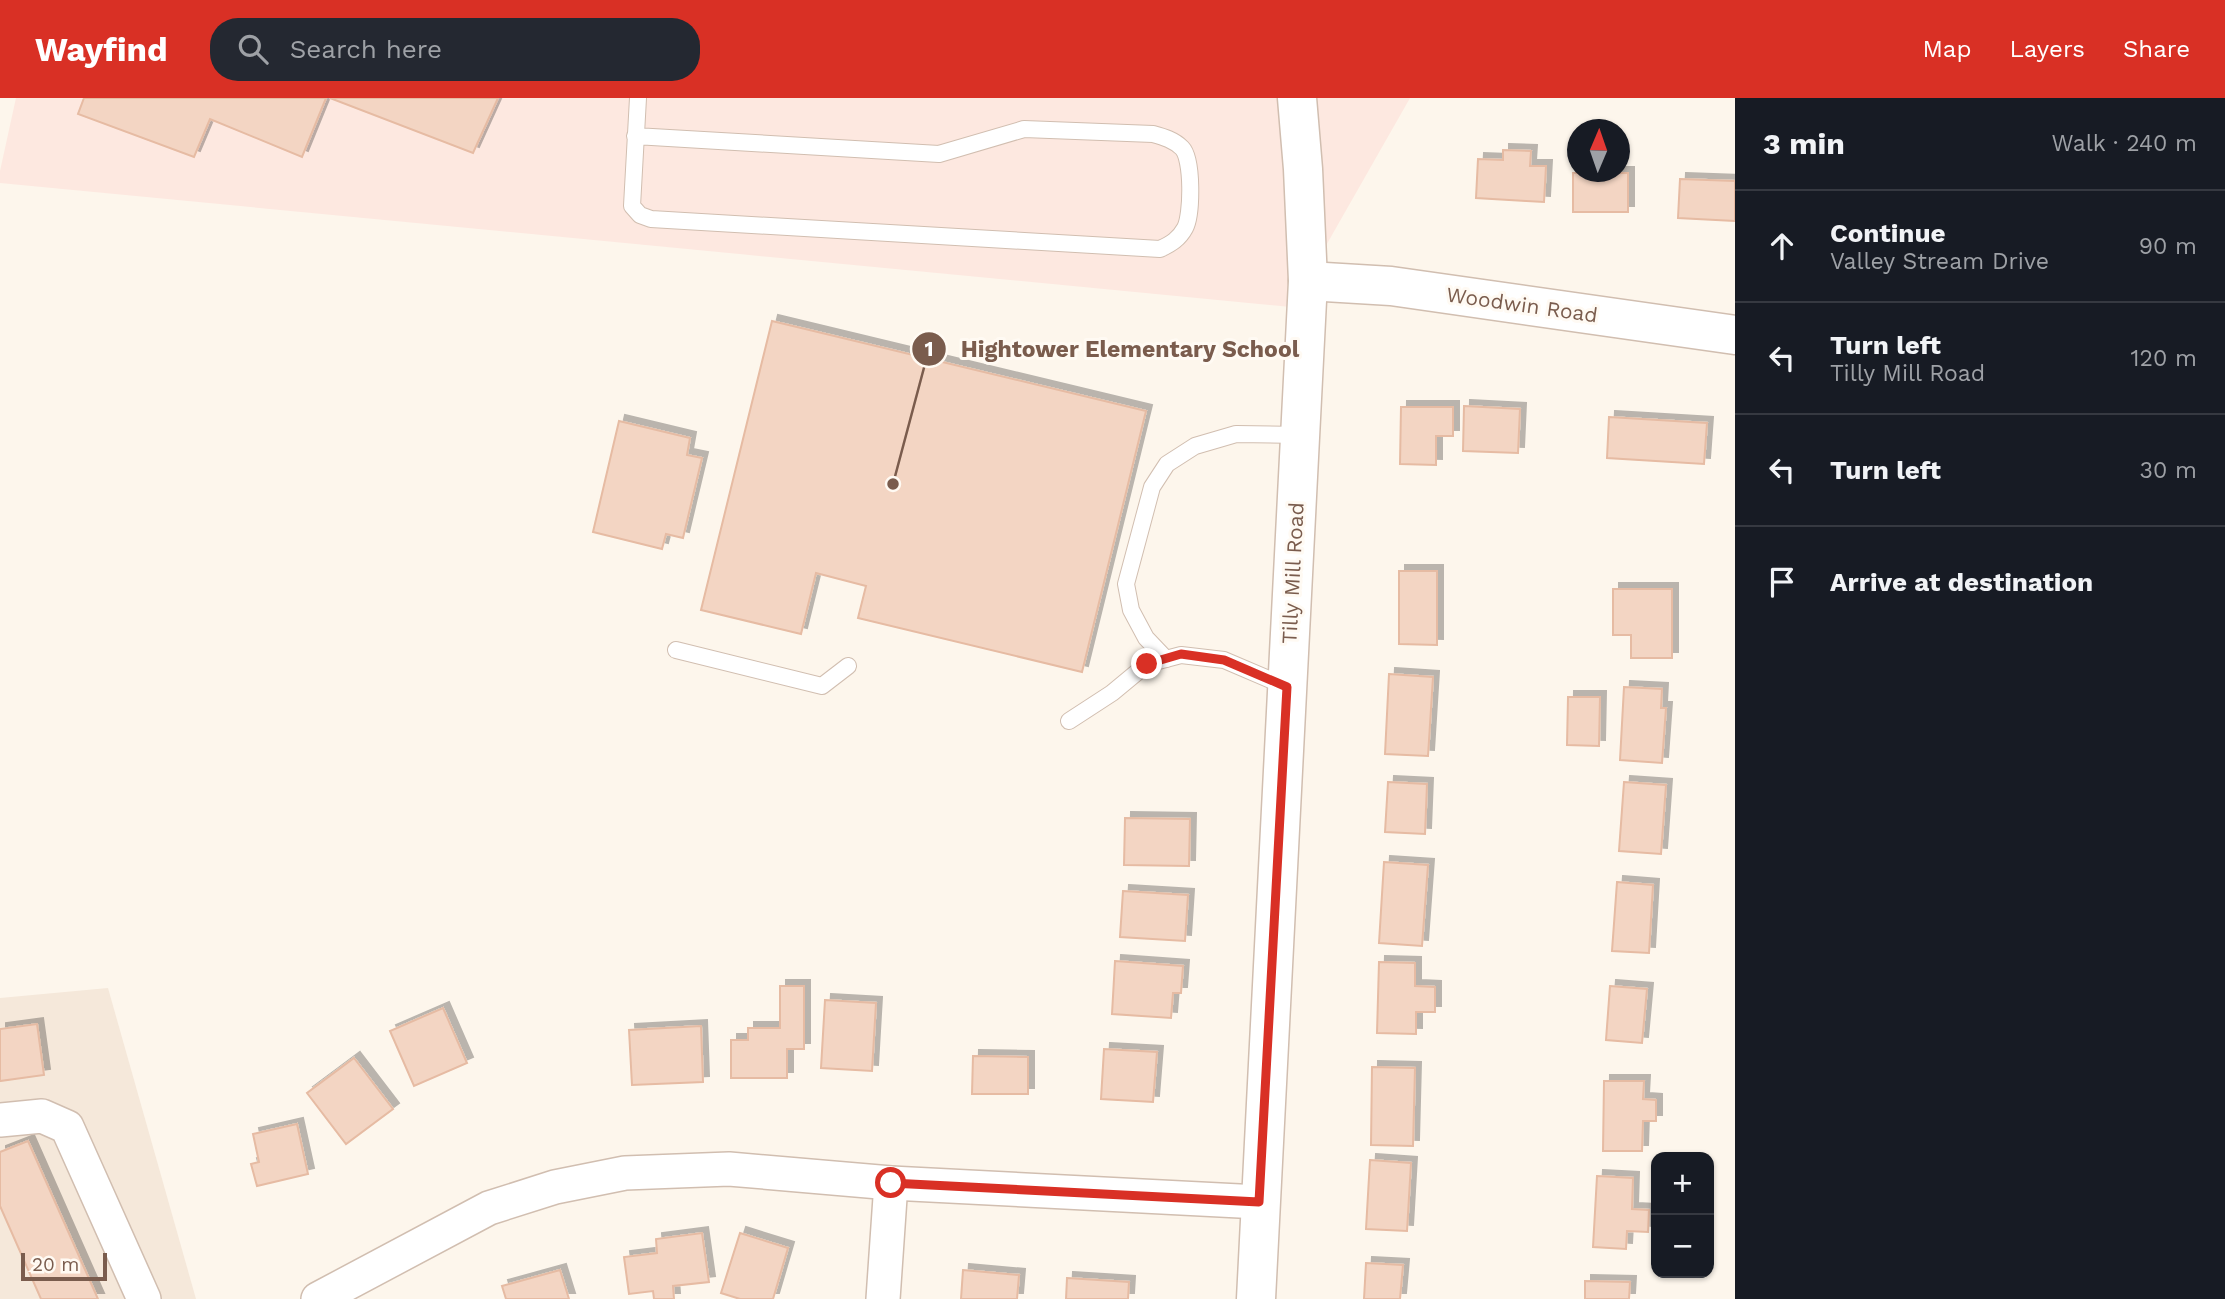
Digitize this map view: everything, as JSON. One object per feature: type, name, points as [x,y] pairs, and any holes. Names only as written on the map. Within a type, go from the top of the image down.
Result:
[{"type":"street","name":"Tilly Mill Road","points":[[1255,1299],[1308,281],[1297,98]]},
{"type":"street","name":"Woodwin Road","points":[[1308,281],[1391,286],[1735,335]]},
{"type":"street","points":[[0,1120],[42,1116],[67,1127],[144,1299]]},
{"type":"street","points":[[318,1299],[489,1208],[555,1187],[625,1173],[729,1169],[891,1183],[1259,1202]]},
{"type":"street","points":[[883,1299],[891,1183]]},
{"type":"lane","points":[[635,136],[939,154],[1024,129],[1153,134],[1170,139],[1184,149],[1189,161],[1189,210],[1186,227],[1174,243],[1160,249],[651,219],[640,215],[632,206],[635,136],[638,98]]},
{"type":"lane","points":[[1166,659],[1146,638],[1131,610],[1126,584],[1152,487],[1167,464],[1195,446],[1236,434],[1300,435]]},
{"type":"lane","points":[[676,650],[822,685],[848,666]]},
{"type":"lane","points":[[1069,721],[1112,693],[1147,664],[1181,654],[1224,660],[1287,687]]},
{"type":"shaded area","points":[[16,98],[1410,98],[1291,307],[0,183],[0,171]]},
{"type":"shaded area","points":[[108,988],[196,1299],[0,1299],[0,998]]},
{"type":"building","points":[[84,98],[326,98],[302,157],[210,119],[194,157],[78,114]]},
{"type":"building","points":[[330,98],[498,98],[473,153]]},
{"type":"building","points":[[1503,150],[1531,151],[1530,166],[1546,166],[1544,202],[1476,198],[1478,159],[1503,160]]},
{"type":"building","points":[[1680,179],[1735,181],[1735,221],[1678,218]]},
{"type":"building","points":[[1573,182],[1628,182],[1628,212],[1573,212]]},
{"type":"building","points":[[772,321],[1146,411],[1082,672],[858,618],[866,586],[816,573],[801,634],[701,610]]},
{"type":"building","points":[[1464,406],[1520,409],[1518,453],[1463,451]]},
{"type":"building","points":[[1401,407],[1453,407],[1453,436],[1436,436],[1436,465],[1400,464]]},
{"type":"building","points":[[1609,417],[1707,423],[1704,464],[1607,458]]},
{"type":"building","points":[[619,421],[690,438],[687,455],[702,458],[683,538],[666,534],[662,549],[593,532]]},
{"type":"building","points":[[1399,571],[1437,571],[1437,645],[1399,644]]},
{"type":"building","points":[[1613,589],[1672,589],[1672,658],[1631,658],[1631,635],[1613,635]]},
{"type":"building","points":[[1389,674],[1433,677],[1428,756],[1385,754]]},
{"type":"building","points":[[1624,687],[1662,689],[1661,708],[1666,708],[1662,763],[1620,760]]},
{"type":"building","points":[[1568,697],[1600,697],[1599,746],[1567,745]]},
{"type":"building","points":[[1388,782],[1427,784],[1425,834],[1385,832]]},
{"type":"building","points":[[1624,782],[1666,785],[1661,854],[1619,851]]},
{"type":"building","points":[[1125,818],[1190,819],[1189,866],[1124,865]]},
{"type":"building","points":[[1384,862],[1428,865],[1422,946],[1379,943]]},
{"type":"building","points":[[1617,882],[1653,885],[1649,953],[1612,951]]},
{"type":"building","points":[[1123,891],[1188,895],[1185,941],[1120,937]]},
{"type":"building","points":[[1115,961],[1183,966],[1181,993],[1173,993],[1171,1018],[1112,1014]]},
{"type":"building","points":[[1379,962],[1415,963],[1415,986],[1435,987],[1435,1012],[1416,1012],[1416,1034],[1377,1033]]},
{"type":"building","points":[[780,986],[804,986],[804,1049],[787,1049],[787,1078],[731,1078],[731,1040],[748,1040],[748,1028],[780,1028]]},
{"type":"building","points":[[1610,986],[1647,989],[1642,1043],[1606,1040]]},
{"type":"building","points":[[825,1000],[876,1003],[872,1071],[821,1068]]},
{"type":"building","points":[[443,1008],[467,1063],[414,1086],[390,1031]]},
{"type":"building","points":[[37,1024],[44,1075],[0,1081],[0,1029]]},
{"type":"building","points":[[701,1026],[703,1082],[632,1085],[629,1030]]},
{"type":"building","points":[[1104,1049],[1157,1052],[1153,1102],[1101,1099]]},
{"type":"building","points":[[973,1056],[1028,1057],[1028,1094],[972,1094]]},
{"type":"building","points":[[354,1058],[393,1109],[346,1144],[307,1093]]},
{"type":"building","points":[[1372,1067],[1415,1068],[1413,1146],[1371,1145]]},
{"type":"building","points":[[1604,1081],[1644,1081],[1643,1099],[1656,1100],[1656,1121],[1643,1121],[1642,1151],[1603,1151]]},
{"type":"building","points":[[297,1124],[308,1174],[257,1186],[251,1164],[259,1162],[253,1134]]},
{"type":"building","points":[[28,1141],[98,1299],[41,1299],[0,1206],[0,1152]]},
{"type":"building","points":[[1370,1160],[1411,1163],[1407,1231],[1366,1229]]},
{"type":"building","points":[[1597,1176],[1633,1178],[1632,1209],[1649,1210],[1648,1232],[1627,1231],[1626,1249],[1593,1247]]},
{"type":"building","points":[[702,1233],[709,1282],[673,1286],[674,1299],[654,1299],[653,1291],[629,1294],[624,1257],[657,1253],[656,1239]]},
{"type":"building","points":[[740,1233],[788,1248],[773,1299],[740,1299],[721,1293]]},
{"type":"building","points":[[1366,1263],[1403,1265],[1400,1299],[1364,1299]]},
{"type":"building","points":[[560,1270],[569,1299],[506,1299],[502,1286]]},
{"type":"building","points":[[963,1270],[1019,1275],[1017,1299],[961,1299]]},
{"type":"building","points":[[1067,1278],[1129,1282],[1128,1299],[1066,1299]]},
{"type":"building","points":[[1585,1281],[1630,1282],[1629,1299],[1585,1299]]},
{"type":"place","name":"Hightower Elementary School","points":[[893,484]]},
{"type":"route","points":[[891,1183],[1259,1202],[1287,687],[1224,660],[1181,654],[1147,664]]}]
